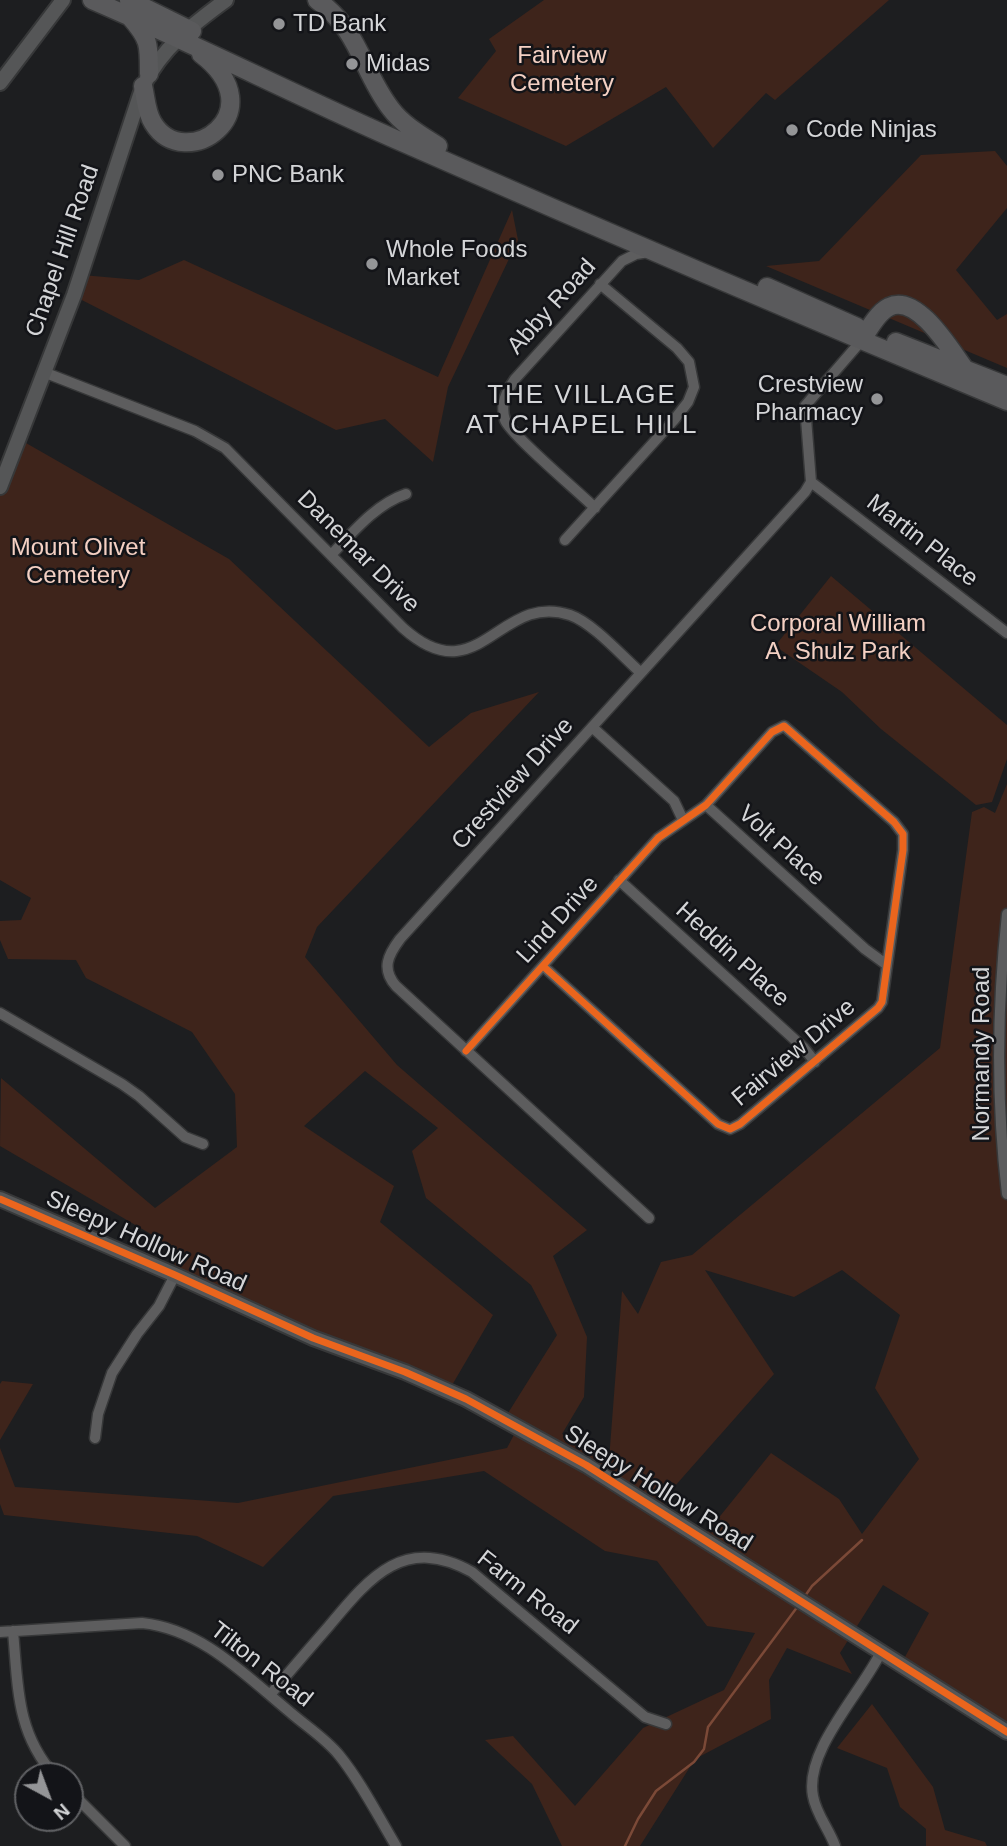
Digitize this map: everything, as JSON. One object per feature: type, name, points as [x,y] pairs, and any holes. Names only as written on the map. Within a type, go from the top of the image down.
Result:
[{"type":"highway","points":[[92,0],[129,8],[1007,401]]},
{"type":"highway","points":[[317,0],[345,26],[390,108],[406,125],[438,146]]},
{"type":"highway","points":[[129,8],[146,36],[149,49],[146,80],[152,122],[171,139],[184,142],[201,140],[223,125],[230,105],[226,78],[183,33]]},
{"type":"highway","points":[[183,33],[321,106],[656,252],[864,336],[1004,383]]},
{"type":"highway","points":[[864,336],[890,306],[900,304],[913,307],[964,368]]},
{"type":"street","points":[[0,83],[63,0]]},
{"type":"street","name":"Chapel Hill Road","points":[[0,487],[74,295],[146,80],[162,55],[183,33],[226,0]]},
{"type":"street","name":"Abby Road","points":[[611,232],[622,250],[622,261]]},
{"type":"street","name":"Abby Road","points":[[595,508],[508,427],[503,407],[507,391],[515,379],[622,261],[636,254],[656,252]]},
{"type":"street","points":[[565,540],[674,420],[688,402],[694,387],[694,377],[685,356],[600,284]]},
{"type":"street","points":[[811,482],[805,406],[864,336]]},
{"type":"street","name":"Danemar Drive","points":[[46,373],[195,431],[218,443],[415,639],[449,651],[470,648],[484,643],[517,619],[535,613],[556,612],[584,623],[641,673]]},
{"type":"street","name":"Martin Place","points":[[811,482],[1007,633]]},
{"type":"street","name":"Crestview Drive","points":[[649,1218],[391,981],[387,967],[388,956],[400,939],[811,482]]},
{"type":"street","points":[[331,555],[381,505],[406,494]]},
{"type":"street","name":"Fairview Drive","points":[[543,965],[718,1124],[730,1129],[740,1124],[878,1008],[884,993],[903,850],[903,834],[894,822],[784,726],[772,732],[706,805]]},
{"type":"street","points":[[592,727],[674,801],[683,820]]},
{"type":"street","name":"Volt Place","points":[[683,820],[706,805],[865,949],[887,965]]},
{"type":"street","name":"Lind Drive","points":[[466,1051],[658,838],[683,820]]},
{"type":"street","name":"Heddin Place","points":[[619,880],[804,1048],[815,1062]]},
{"type":"street","name":"Normandy Road","points":[[1007,914],[999,1047],[1007,1194]]},
{"type":"street","points":[[0,1013],[122,1084],[185,1137],[203,1144]]},
{"type":"street","name":"Sleepy Hollow Road","points":[[0,1199],[313,1338],[405,1372],[466,1399],[586,1465],[1007,1732]]},
{"type":"street","points":[[95,1438],[98,1414],[113,1373],[136,1334],[159,1306],[175,1275]]},
{"type":"street","name":"Farm Road","points":[[270,1695],[370,1579],[385,1568],[400,1562],[431,1559],[449,1562],[472,1572],[645,1717],[666,1724]]},
{"type":"street","name":"Tilton Road","points":[[0,1632],[121,1623],[164,1627],[208,1646],[339,1755],[396,1846]]},
{"type":"street","points":[[13,1631],[24,1726],[44,1762]]},
{"type":"street","points":[[835,1846],[816,1807],[811,1783],[813,1768],[821,1749],[881,1651]]},
{"type":"street","points":[[84,1805],[125,1846]]},
{"type":"green space","name":"Fairview Cemetery","points":[[544,0],[889,0],[775,100],[766,93],[713,148],[666,87],[566,146],[458,98],[496,51],[489,39]]},
{"type":"green space","points":[[995,151],[1007,166],[1007,208],[956,270],[997,320],[1007,314],[1007,368],[766,266],[819,261],[921,155]]},
{"type":"green space","points":[[512,210],[518,240],[448,387],[433,462],[385,419],[336,430],[74,296],[82,275],[139,280],[184,260],[438,377]]},
{"type":"green space","name":"Mount Olivet Cemetery","points":[[19,439],[229,559],[429,747],[471,713],[539,692],[317,927],[305,957],[397,1065],[587,1230],[553,1256],[587,1337],[584,1397],[562,1434],[609,1460],[622,1291],[638,1314],[661,1262],[692,1255],[940,1048],[972,812],[984,807],[995,813],[1007,784],[1007,1734],[900,1666],[929,1613],[883,1585],[840,1653],[852,1674],[787,1648],[769,1680],[771,1719],[695,1759],[640,1846],[562,1846],[532,1784],[485,1740],[513,1736],[575,1806],[643,1728],[724,1690],[755,1633],[707,1626],[657,1561],[605,1551],[484,1471],[333,1496],[263,1567],[197,1536],[4,1515],[0,1504],[0,1448],[15,1487],[238,1503],[507,1448],[517,1429],[503,1421],[557,1335],[531,1285],[426,1198],[412,1151],[438,1128],[365,1071],[304,1126],[394,1186],[380,1222],[493,1315],[448,1392],[182,1278],[161,1240],[0,1146],[1,1078],[155,1208],[237,1147],[235,1094],[192,1032],[86,978],[76,960],[8,959],[0,940],[0,921],[21,920],[31,898],[0,880],[0,461],[8,466]],"holes":[[[705,1270],[794,1297],[842,1270],[900,1315],[875,1388],[919,1459],[862,1534],[839,1499],[771,1453],[704,1536],[662,1510],[667,1495],[774,1374]]]},
{"type":"green space","name":"Corporal William A. Shulz Park","points":[[831,576],[1007,725],[1007,759],[992,802],[976,805],[881,729],[842,692],[775,646]]},
{"type":"green space","points":[[2,1381],[33,1384],[0,1440],[0,1384]]},
{"type":"green space","points":[[872,1704],[933,1787],[945,1830],[985,1842],[987,1846],[926,1846],[926,1829],[900,1807],[887,1768],[837,1748]]},
{"type":"waterway","points":[[805,1596],[812,1586],[862,1540]]},
{"type":"waterway","points":[[625,1846],[656,1791],[694,1762],[704,1749],[708,1727],[798,1606]]},
{"type":"cycle path","points":[[466,1051],[658,838],[706,805],[772,732],[784,726],[894,822],[903,834],[882,1002],[740,1124],[730,1129],[718,1124],[543,966]]},
{"type":"cycle path","points":[[0,1199],[313,1338],[405,1372],[466,1399],[586,1465],[1007,1732]]},
{"type":"place","name":"TD Bank","points":[[279,24]]},
{"type":"place","name":"Midas","points":[[352,64]]},
{"type":"place","name":"Code Ninjas","points":[[792,130]]},
{"type":"place","name":"PNC Bank","points":[[218,175]]},
{"type":"place","name":"Whole Foods Market","points":[[372,264]]},
{"type":"place","name":"Crestview Pharmacy","points":[[877,399]]},
{"type":"district","name":"THE VILLAGE AT CHAPEL HILL","points":[[582,411]]}]
